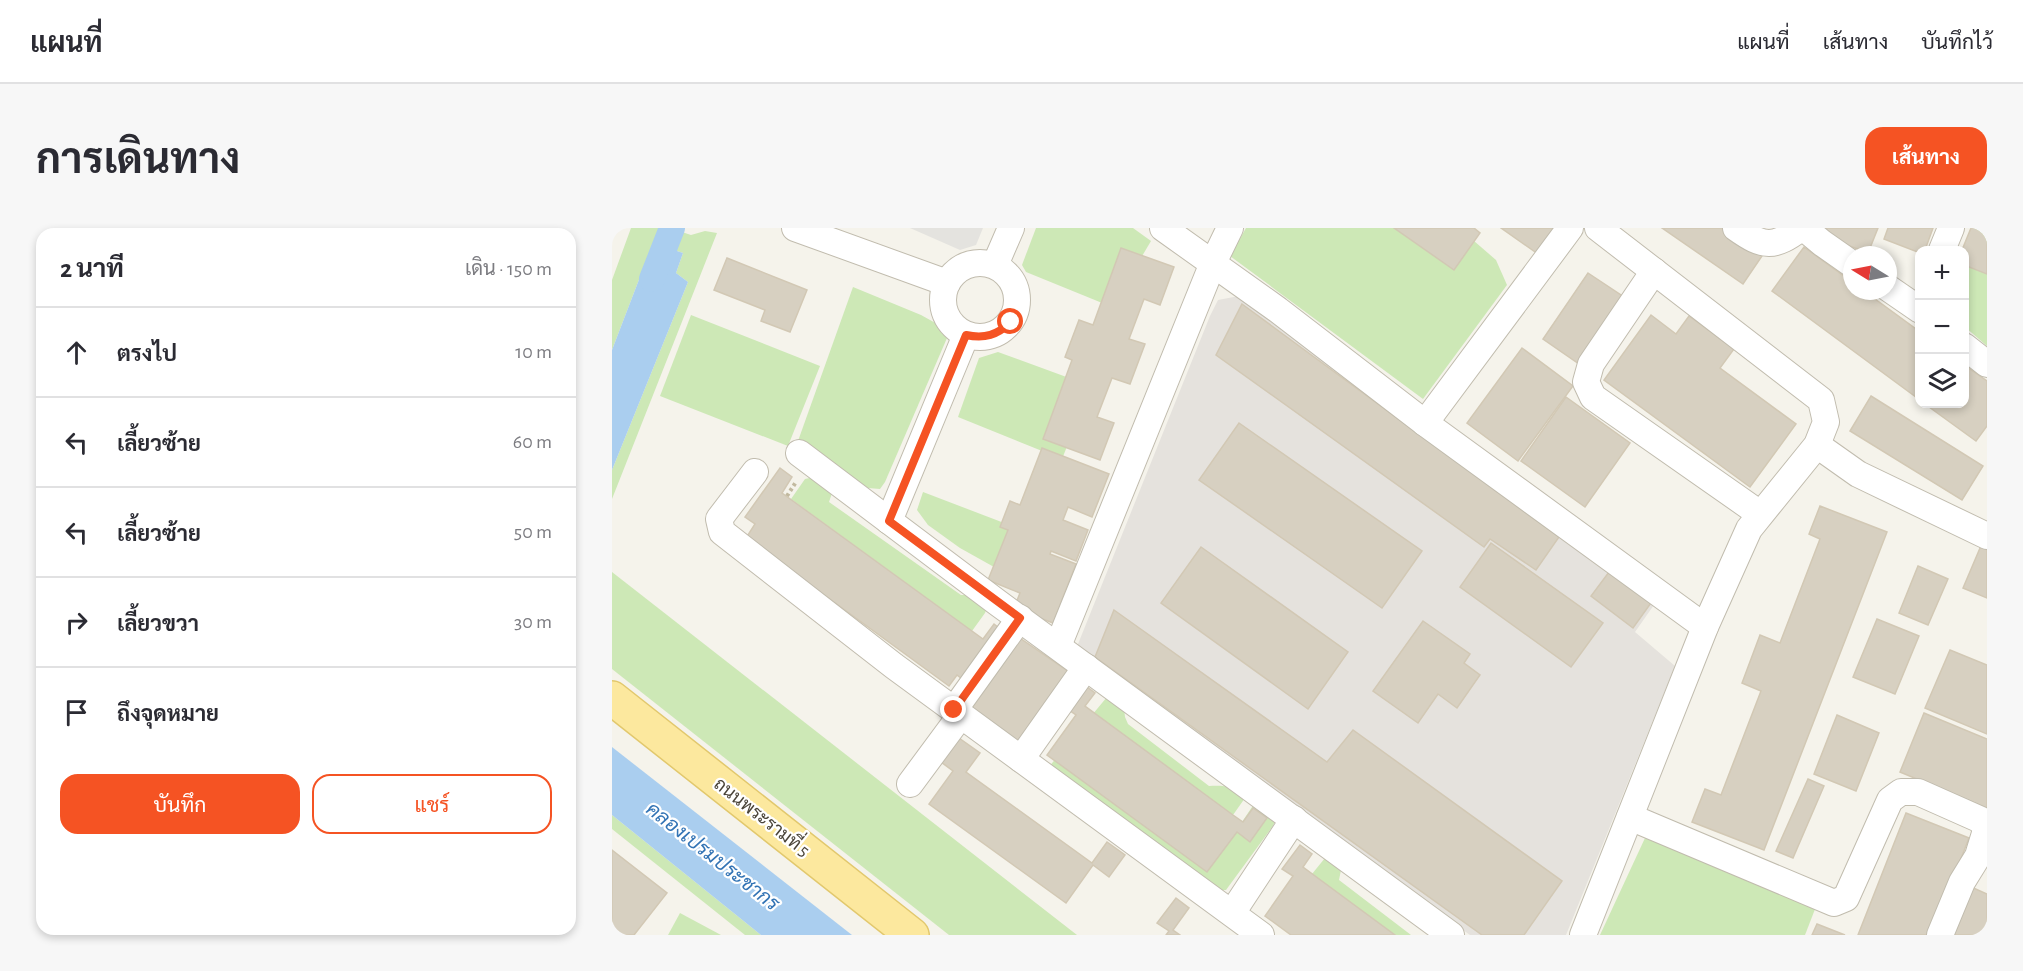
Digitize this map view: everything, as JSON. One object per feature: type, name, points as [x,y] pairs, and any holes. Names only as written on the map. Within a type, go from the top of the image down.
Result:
[{"type":"main road","name":"ถนนพระรามที่ 5","points":[[612,698],[912,935]]},
{"type":"lane","points":[[795,228],[947,283]]},
{"type":"lane","points":[[995,265],[1011,228]]},
{"type":"lane","points":[[1163,228],[1278,310],[1425,423],[1705,627]]},
{"type":"lane","points":[[1058,646],[1213,263],[1230,228]]},
{"type":"lane","points":[[1425,423],[1570,228]]},
{"type":"lane","points":[[1583,935],[1705,627],[1749,529],[1817,445],[1826,422],[1821,400],[1598,228]]},
{"type":"lane","points":[[1736,228],[1754,240],[1770,243],[1784,241],[1803,228],[1843,258]]},
{"type":"lane","points":[[1944,246],[1951,228]]},
{"type":"lane","points":[[976,262],[995,265],[1010,276],[1016,286],[1018,299],[1011,322],[996,333],[978,337],[966,335],[948,319],[943,295],[947,283],[954,273],[964,266],[976,262]]},
{"type":"lane","points":[[1654,271],[1591,364],[1586,382],[1593,397],[1760,514]]},
{"type":"lane","points":[[1897,294],[1915,307]]},
{"type":"lane","points":[[889,521],[966,335]]},
{"type":"lane","points":[[1969,349],[1987,364]]},
{"type":"lane","points":[[1817,445],[1858,474],[1987,536]]},
{"type":"lane","points":[[799,453],[1451,935]]},
{"type":"lane","points":[[755,472],[719,519],[722,532],[894,666],[1262,935]]},
{"type":"lane","points":[[910,784],[1020,618]]},
{"type":"lane","points":[[1021,759],[1086,667]]},
{"type":"lane","points":[[1630,818],[1834,903],[1846,898],[1890,800],[1900,792],[1918,792],[1981,820],[1986,830],[1978,856],[1962,882],[1940,935]]},
{"type":"lane","points":[[1232,913],[1293,819]]},
{"type":"shaded area","points":[[910,228],[983,228],[976,245],[960,250]]},
{"type":"shaded area","points":[[1239,296],[1656,602],[1635,632],[1675,666],[1566,935],[1470,935],[1076,649],[1210,316],[1218,300]]},
{"type":"green space","points":[[631,228],[670,228],[691,235],[705,231],[717,233],[612,499],[612,470],[688,282],[676,273],[683,253],[653,243],[612,350],[612,280]]},
{"type":"green space","points":[[1036,228],[1133,228],[1151,241],[1112,307],[1026,272],[1022,265]]},
{"type":"green space","points":[[1246,228],[1459,228],[1496,260],[1507,285],[1423,399],[1230,256]]},
{"type":"green space","points":[[1974,228],[1987,228],[1987,346],[1969,330],[1969,246],[1965,246]]},
{"type":"green space","points":[[853,287],[921,315],[939,325],[947,338],[880,489],[868,488],[798,441]]},
{"type":"green space","points":[[691,315],[820,366],[788,446],[660,396]]},
{"type":"green space","points":[[998,352],[1091,386],[1062,459],[958,417],[979,358]]},
{"type":"green space","points":[[814,477],[833,490],[829,502],[961,595],[970,595],[988,605],[972,631],[791,499],[805,479]]},
{"type":"green space","points":[[923,492],[1012,526],[994,567],[960,548],[928,525],[917,510]]},
{"type":"green space","points":[[612,572],[1077,935],[949,935],[612,669]]},
{"type":"green space","points":[[1107,697],[1124,708],[1128,724],[1209,786],[1228,787],[1241,794],[1245,798],[1233,815],[1242,822],[1254,804],[1276,819],[1226,890],[1217,890],[1048,768]]},
{"type":"green space","points":[[612,815],[761,935],[745,935],[612,829]]},
{"type":"green space","points":[[1645,838],[1817,904],[1805,935],[1600,935]]},
{"type":"green space","points":[[1325,858],[1341,870],[1339,880],[1411,935],[1395,935],[1312,874]]},
{"type":"green space","points":[[680,913],[721,935],[668,935]]},
{"type":"water","points":[[653,243],[683,253],[676,273],[688,282],[612,470],[612,350]]},
{"type":"water","name":"คลองเปรมประชากร","points":[[612,747],[852,935],[761,935],[612,815]]},
{"type":"building","points":[[1394,228],[1474,228],[1480,233],[1454,270]]},
{"type":"building","points":[[1501,228],[1557,228],[1538,254]]},
{"type":"building","points":[[1662,228],[1722,228],[1762,256],[1743,284]]},
{"type":"building","points":[[1827,228],[1878,228],[1871,246],[1850,246],[1824,236]]},
{"type":"building","points":[[1888,228],[1933,228],[1926,246],[1915,246],[1915,251],[1884,239]]},
{"type":"building","points":[[1971,228],[1987,228],[1987,274],[1969,267],[1969,246],[1964,246]]},
{"type":"building","points":[[1804,247],[1843,275],[1843,300],[1876,300],[1915,328],[1915,396],[1772,291]]},
{"type":"building","points":[[1121,248],[1174,267],[1160,305],[1144,299],[1129,339],[1145,344],[1130,384],[1112,378],[1097,417],[1114,423],[1100,460],[1043,439],[1072,360],[1065,357],[1079,320],[1093,325]]},
{"type":"building","points":[[727,258],[807,290],[790,332],[761,321],[765,310],[714,290]]},
{"type":"building","points":[[1588,273],[1624,297],[1579,364],[1543,339]]},
{"type":"building","points":[[1242,304],[1559,537],[1536,570],[1490,539],[1484,547],[1216,355]]},
{"type":"building","points":[[1651,315],[1676,334],[1689,316],[1734,349],[1720,368],[1796,424],[1750,487],[1604,380]]},
{"type":"building","points":[[1522,348],[1573,386],[1518,461],[1467,423]]},
{"type":"building","points":[[1969,368],[1987,381],[1987,426],[1976,441],[1931,408],[1969,408]]},
{"type":"building","points":[[1871,396],[1983,466],[1962,500],[1850,431]]},
{"type":"building","points":[[1566,397],[1630,443],[1585,507],[1521,461]]},
{"type":"building","points":[[1239,423],[1422,551],[1382,608],[1199,480]]},
{"type":"building","points":[[1042,448],[1109,474],[1092,517],[1068,507],[1063,520],[1088,530],[1076,561],[1051,551],[1050,554],[1076,564],[1053,623],[1014,608],[1020,593],[988,580],[1008,530],[1000,527],[1010,501],[1020,505]]},
{"type":"building","points":[[780,468],[792,477],[782,493],[983,639],[994,624],[1004,632],[967,683],[957,675],[949,686],[746,538],[755,524],[745,517]]},
{"type":"building","points":[[1820,506],[1887,532],[1764,850],[1692,822],[1705,789],[1721,795],[1761,691],[1742,683],[1760,635],[1780,643],[1820,539],[1809,534]]},
{"type":"building","points":[[1983,541],[1987,543],[1987,598],[1963,588]]},
{"type":"building","points":[[1491,543],[1603,623],[1571,667],[1460,587]]},
{"type":"building","points":[[1201,547],[1348,652],[1308,709],[1161,603]]},
{"type":"building","points":[[1918,566],[1948,579],[1928,625],[1899,613]]},
{"type":"building","points":[[1609,572],[1651,603],[1633,628],[1591,596]]},
{"type":"building","points":[[1114,610],[1327,762],[1353,730],[1562,881],[1524,935],[1482,935],[1095,657]]},
{"type":"building","points":[[1877,619],[1919,636],[1895,694],[1853,677]]},
{"type":"building","points":[[1423,621],[1470,654],[1464,663],[1480,675],[1457,708],[1438,694],[1418,723],[1373,691]]},
{"type":"building","points":[[1014,634],[1072,674],[1023,749],[964,709]]},
{"type":"building","points":[[1950,650],[1987,665],[1987,734],[1925,708]]},
{"type":"building","points":[[1083,684],[1095,693],[1085,706],[1233,815],[1243,822],[1253,808],[1267,818],[1250,842],[1237,832],[1207,872],[1047,755],[1076,715],[1066,708]]},
{"type":"building","points":[[1924,713],[1987,739],[1987,808],[1900,772]]},
{"type":"building","points":[[1837,715],[1879,733],[1856,791],[1814,774]]},
{"type":"building","points":[[959,738],[980,753],[966,772],[1092,863],[1107,842],[1125,855],[1109,877],[1093,865],[1066,903],[929,804],[953,771],[941,762]]},
{"type":"building","points":[[1808,779],[1824,786],[1793,858],[1776,851]]},
{"type":"building","points":[[1906,813],[1969,838],[1931,935],[1858,935]]},
{"type":"building","points":[[1300,845],[1312,854],[1303,867],[1395,935],[1291,935],[1265,916],[1293,876],[1282,869]]},
{"type":"building","points":[[612,850],[667,893],[634,935],[612,935]]},
{"type":"building","points":[[1969,886],[1987,894],[1987,935],[1949,935]]},
{"type":"building","points":[[1176,898],[1189,908],[1173,930],[1180,935],[1166,935],[1169,931],[1157,923]]},
{"type":"building","points":[[1817,924],[1845,935],[1812,935]]},
{"type":"waterway","points":[[652,279],[672,228]]},
{"type":"route","points":[[954,710],[1020,618],[889,521],[966,335],[991,336],[1011,322]]}]
